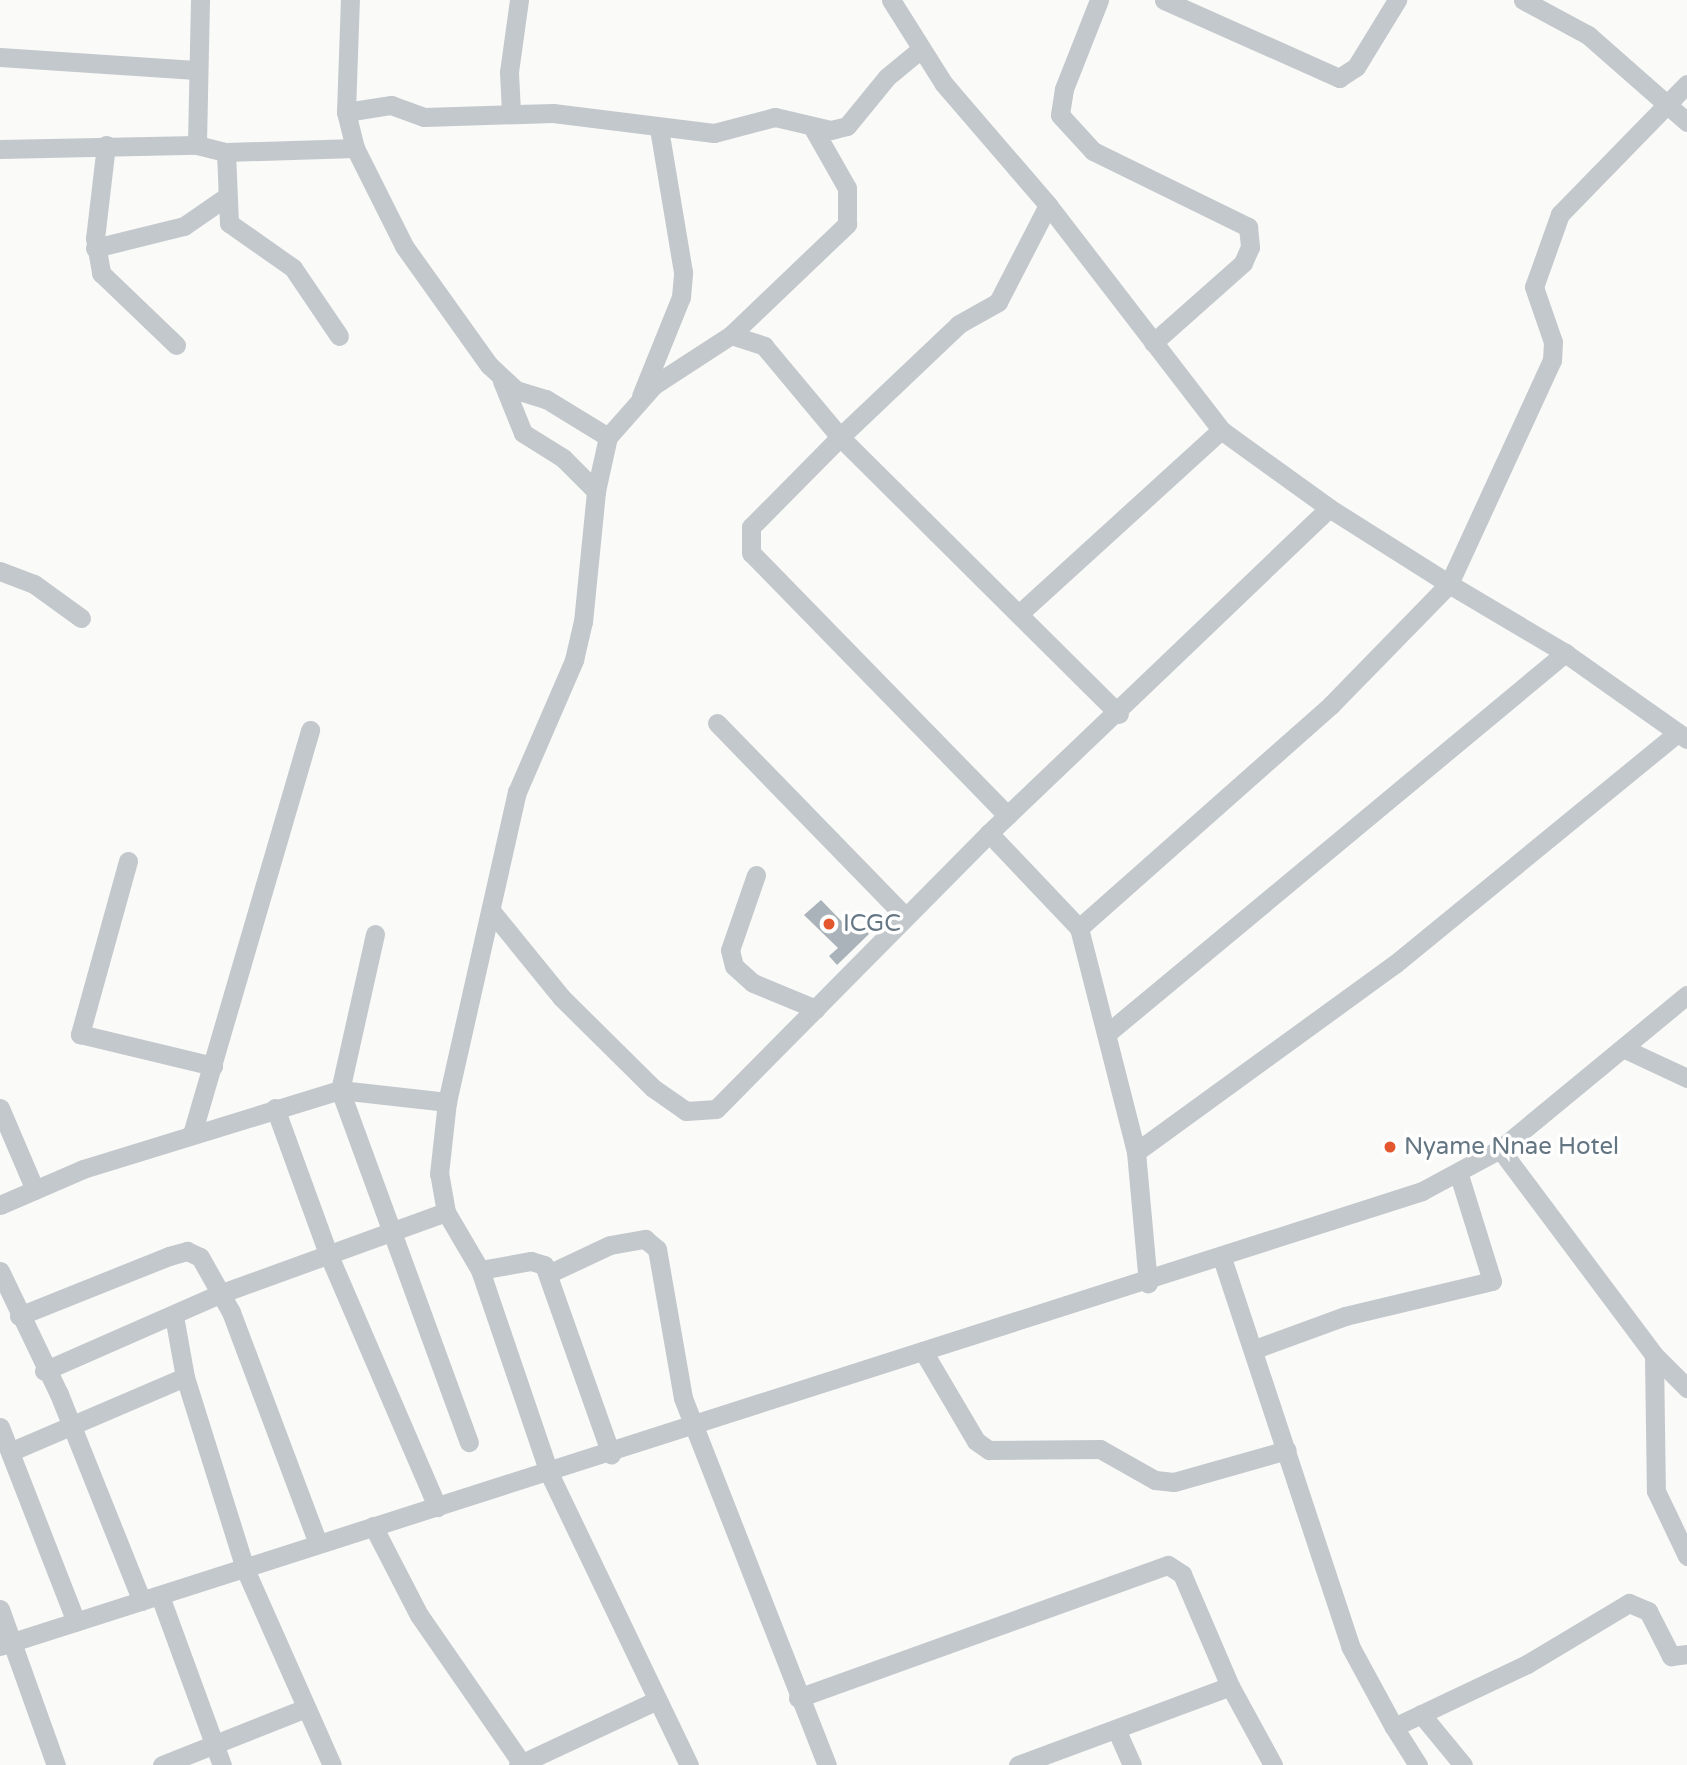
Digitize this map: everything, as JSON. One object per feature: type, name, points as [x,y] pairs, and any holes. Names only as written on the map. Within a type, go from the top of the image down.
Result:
[{"type":"street","points":[[197,145],[196,70],[200,0]]},
{"type":"street","points":[[350,0],[346,113],[355,148],[404,246],[502,381],[523,433],[564,457],[596,491]]},
{"type":"street","points":[[512,112],[509,72],[519,0]]},
{"type":"street","points":[[891,0],[921,49],[1048,205],[1221,430],[1329,508],[1565,653],[1682,736],[1395,964],[1136,1152]]},
{"type":"street","points":[[1099,0],[1060,115],[1093,151],[1248,226],[1243,264],[1153,344]]},
{"type":"street","points":[[1164,0],[1339,78],[1356,67],[1397,0]]},
{"type":"street","points":[[1523,0],[1588,35],[1687,122]]},
{"type":"street","points":[[346,113],[391,105],[424,117],[512,112],[714,133],[775,117],[814,130],[847,126],[887,77],[921,49]]},
{"type":"street","points":[[0,57],[196,70]]},
{"type":"street","points":[[1079,928],[1321,714],[1449,584],[1552,360],[1553,342],[1534,287],[1560,214],[1669,106],[1687,84]]},
{"type":"street","points":[[636,410],[681,297],[683,272],[659,128]]},
{"type":"street","points":[[689,1765],[655,1701],[549,1473],[480,1270],[446,1212],[439,1174],[447,1102],[517,792],[577,647],[596,491],[608,438],[636,410],[654,385],[731,335],[847,224],[847,188],[814,130]]},
{"type":"street","points":[[0,149],[106,145],[197,145],[226,152],[355,148]]},
{"type":"street","points":[[106,145],[96,248],[107,282],[176,345]]},
{"type":"street","points":[[226,152],[229,223],[293,268],[340,336]]},
{"type":"street","points":[[96,248],[184,226],[226,197]]},
{"type":"street","points":[[1007,815],[751,553],[751,527],[840,437],[959,324],[998,302],[1048,205]]},
{"type":"street","points":[[731,335],[764,346],[840,437],[1021,612],[1119,714]]},
{"type":"street","points":[[502,381],[608,438]]},
{"type":"street","points":[[1021,612],[1221,430]]},
{"type":"street","points":[[492,912],[561,997],[653,1088],[686,1111],[716,1109],[816,1009],[903,914],[1119,714],[1329,508]]},
{"type":"street","points":[[0,571],[34,584],[81,618]]},
{"type":"street","points":[[1110,1031],[1565,653]]},
{"type":"street","points":[[717,723],[903,914]]},
{"type":"street","points":[[192,1134],[310,730]]},
{"type":"street","points":[[989,833],[1079,928],[1110,1031],[1136,1152],[1148,1283]]},
{"type":"street","points":[[128,861],[80,1034],[213,1066]]},
{"type":"street","points":[[756,875],[730,950],[734,966],[753,983],[816,1009]]},
{"type":"street","points":[[375,934],[340,1090],[389,1230],[469,1442]]},
{"type":"street","points":[[7,1644],[245,1569],[318,1543],[699,1427],[923,1351],[1148,1283],[1357,1214],[1458,1172],[1500,1149],[1627,1050],[1687,995]]},
{"type":"street","points":[[1627,1050],[1687,1078]]},
{"type":"street","points":[[0,1205],[34,1190],[192,1134],[340,1090],[447,1102]]},
{"type":"street","points":[[0,1108],[34,1190]]},
{"type":"street","points":[[275,1108],[327,1251],[437,1507]]},
{"type":"street","points":[[1500,1149],[1654,1355],[1687,1388]]},
{"type":"street","points":[[1255,1349],[1345,1316],[1492,1281],[1458,1172]]},
{"type":"street","points":[[44,1371],[222,1293],[327,1251],[446,1212]]},
{"type":"street","points":[[548,1275],[610,1245],[652,1242],[679,1383],[699,1427],[798,1698],[827,1765]]},
{"type":"street","points":[[19,1316],[187,1251],[200,1257],[222,1293],[318,1543]]},
{"type":"street","points":[[1222,1258],[1255,1349],[1350,1646],[1418,1765]]},
{"type":"street","points":[[480,1270],[531,1261],[548,1275],[611,1454]]},
{"type":"street","points":[[0,1271],[151,1598],[222,1765]]},
{"type":"street","points":[[174,1316],[185,1377],[245,1569],[332,1765]]},
{"type":"street","points":[[923,1351],[976,1441],[989,1450],[1100,1449],[1155,1480],[1174,1482],[1287,1450]]},
{"type":"street","points":[[1654,1355],[1656,1491],[1687,1556]]},
{"type":"street","points":[[76,1622],[5,1442],[70,1424],[185,1377]]},
{"type":"street","points":[[373,1526],[419,1615],[521,1765],[655,1701]]},
{"type":"street","points":[[798,1698],[1168,1565],[1182,1574],[1230,1686],[1273,1765]]},
{"type":"street","points":[[1394,1727],[1527,1664],[1629,1603],[1648,1611],[1671,1656],[1687,1654]]},
{"type":"street","points":[[0,1609],[7,1644],[56,1765]]},
{"type":"street","points":[[1018,1765],[1230,1686]]},
{"type":"street","points":[[162,1765],[306,1708]]},
{"type":"street","points":[[1421,1714],[1463,1765]]},
{"type":"street","points":[[1116,1729],[1132,1765]]},
{"type":"building","name":"ICGC","points":[[821,900],[853,933],[861,926],[869,934],[837,965],[829,956],[838,948],[804,915]]},
{"type":"place","name":"ICGC","points":[[829,924]]},
{"type":"place","name":"Nyame Nnae Hotel","points":[[1390,1147]]}]
